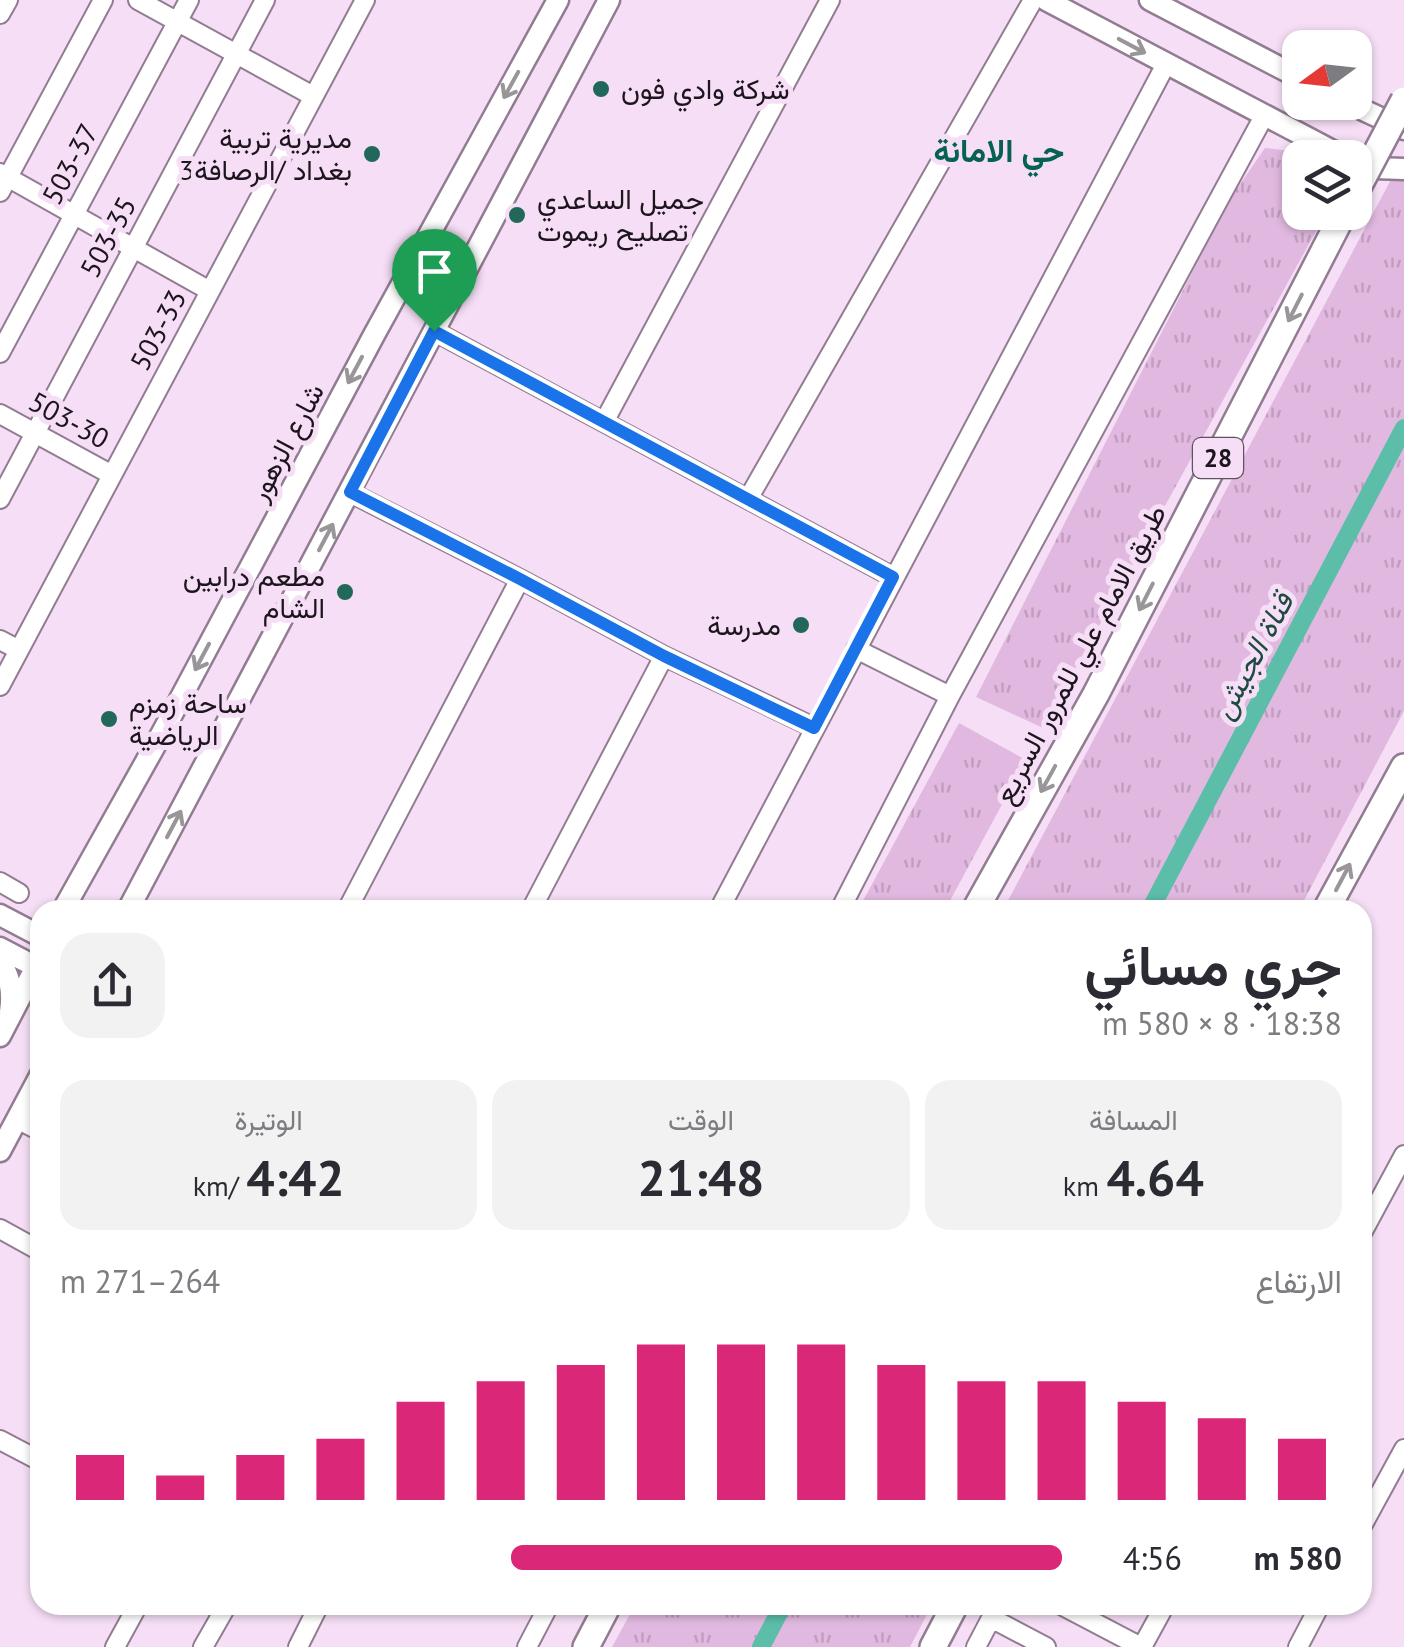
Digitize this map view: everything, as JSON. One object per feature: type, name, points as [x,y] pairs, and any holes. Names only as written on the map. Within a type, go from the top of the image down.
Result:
[{"type":"highway","points":[[1372,161],[1404,100]]},
{"type":"highway","name":"طريق الامام علي للمرور السريع","points":[[981,900],[1096,694],[1335,230]]},
{"type":"highway","points":[[1331,900],[1404,767]]},
{"type":"highway","points":[[586,1647],[603,1615]]},
{"type":"highway","points":[[933,1647],[951,1615]]},
{"type":"main road","name":"شارع الزهور","points":[[69,900],[558,0]]},
{"type":"main road","points":[[133,900],[608,0]]},
{"type":"main road","points":[[1046,0],[1310,140]]},
{"type":"main road","points":[[1150,0],[1282,69]]},
{"type":"main road","points":[[1372,114],[1404,129]]},
{"type":"main road","points":[[1372,167],[1404,169]]},
{"type":"main road","points":[[3,916],[30,915]]},
{"type":"main road","points":[[3,916],[30,931]]},
{"type":"main road","points":[[0,948],[30,961]]},
{"type":"main road","points":[[0,962],[10,981],[12,999],[5,1026]]},
{"type":"main road","points":[[5,1026],[30,981]]},
{"type":"main road","points":[[0,1151],[30,1095]]},
{"type":"street","points":[[0,14],[8,0]]},
{"type":"street","points":[[103,0],[3,181],[74,215],[210,292]]},
{"type":"street","points":[[138,0],[314,96]]},
{"type":"street","name":"503-37","points":[[0,353],[189,0]]},
{"type":"street","name":"503-35","points":[[0,499],[265,0]]},
{"type":"street","name":"503-33","points":[[0,686],[365,0]]},
{"type":"street","points":[[604,422],[830,0]]},
{"type":"street","points":[[748,500],[1033,0]]},
{"type":"street","points":[[724,900],[1166,64]]},
{"type":"street","points":[[845,900],[950,696],[1264,116]]},
{"type":"street","points":[[434,331],[893,577]]},
{"type":"street","name":"503-30","points":[[0,414],[112,475]]},
{"type":"street","points":[[350,492],[664,656],[814,728]]},
{"type":"street","points":[[352,900],[520,579]]},
{"type":"street","points":[[0,640],[19,650]]},
{"type":"street","points":[[856,649],[950,696]]},
{"type":"street","points":[[536,900],[664,656]]},
{"type":"street","points":[[0,882],[19,892]]},
{"type":"street","points":[[17,1119],[30,1126]]},
{"type":"street","points":[[1372,1214],[1404,1155]]},
{"type":"street","points":[[0,1229],[30,1246]]},
{"type":"street","points":[[0,1440],[30,1456]]},
{"type":"street","points":[[1372,1508],[1404,1449]]},
{"type":"street","points":[[115,1647],[133,1615]]},
{"type":"street","points":[[203,1647],[221,1615]]},
{"type":"street","points":[[298,1647],[311,1615]]},
{"type":"street","points":[[527,1647],[543,1615]]},
{"type":"street","points":[[976,1647],[992,1615]]},
{"type":"street","points":[[998,1615],[1046,1647]]},
{"type":"street","points":[[1080,1615],[1142,1647],[1160,1615]]},
{"type":"street","points":[[1298,1647],[1315,1615]]},
{"type":"green space","points":[[1265,148],[1282,150],[1282,230],[1317,230],[1043,728],[976,697],[1229,200]]},
{"type":"green space","points":[[1404,155],[1404,711],[1304,900],[1008,900],[1364,230],[1372,230],[1372,215]]},
{"type":"green space","points":[[959,723],[1026,760],[950,900],[863,900]]},
{"type":"green space","points":[[630,1615],[927,1615],[910,1647],[612,1647]]},
{"type":"waterway","name":"قناة الجيش","points":[[1155,900],[1404,428]]},
{"type":"waterway","name":"قناة الجيش","points":[[761,1647],[778,1615]]},
{"type":"place","name":"شركة وادي فون","points":[[601,89]]},
{"type":"place","name":"مديرية تربية بغداد /الرصافة3","points":[[372,154]]},
{"type":"place","name":"جميل الساعدي تصليح ريموت","points":[[517,215]]},
{"type":"place","name":"مطعم درابين الشام","points":[[345,592]]},
{"type":"place","name":"مدرسة","points":[[801,625]]},
{"type":"place","name":"ساحة زمزم الرياضية","points":[[109,719]]},
{"type":"district","name":"حي الامانة","points":[[999,151]]},
{"type":"route","points":[[434,331],[893,577],[814,728],[664,656],[350,492],[434,331]]}]
